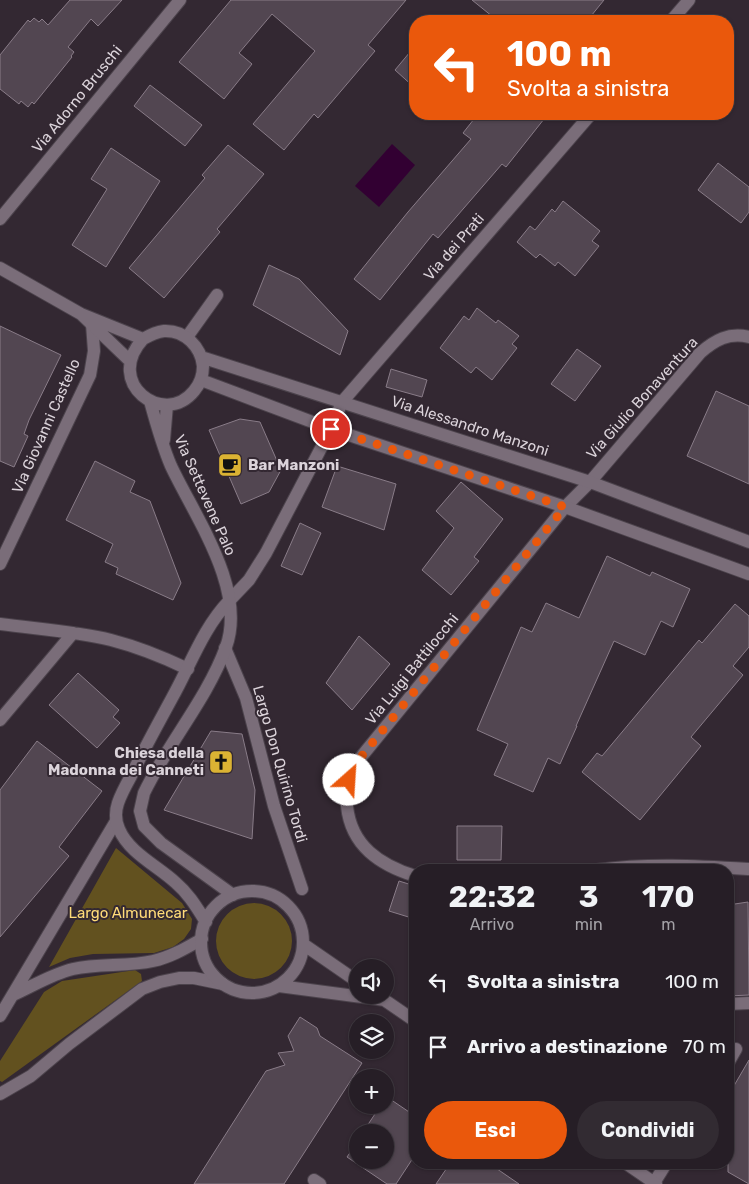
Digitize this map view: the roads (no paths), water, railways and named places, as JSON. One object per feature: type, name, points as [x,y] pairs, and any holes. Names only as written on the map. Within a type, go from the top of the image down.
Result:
[{"type":"street","name":"Via Adorno Bruschi","points":[[0,219],[180,0]]},
{"type":"street","points":[[676,15],[690,0]]},
{"type":"street","name":"Via dei Prati","points":[[229,601],[249,580],[261,563],[331,429],[342,402],[586,120]]},
{"type":"street","points":[[0,268],[81,314],[143,339]]},
{"type":"street","points":[[187,337],[217,294]]},
{"type":"street","points":[[81,314],[130,361],[135,348],[143,339],[154,333],[176,332],[187,337],[194,344],[202,357],[203,368],[201,380],[190,396],[178,403],[167,405],[150,401]]},
{"type":"street","name":"Via Giovanni Castello","points":[[0,564],[90,375],[94,351],[92,324]]},
{"type":"street","name":"Via Giulio Bonaventura","points":[[590,482],[708,346],[732,335],[749,337]]},
{"type":"street","name":"Via Alessandro Manzoni","points":[[202,357],[590,482],[749,542]]},
{"type":"street","name":"Via Settevene Palo","points":[[130,361],[130,373],[134,386],[142,396],[150,401],[164,448],[213,550],[224,581],[231,621],[225,648],[212,678],[147,786],[140,811],[144,826],[161,843],[233,895]]},
{"type":"street","points":[[201,380],[331,429],[565,507],[749,574]]},
{"type":"street","points":[[164,448],[167,405]]},
{"type":"street","name":"Via Luigi Battilocchi","points":[[409,874],[386,864],[369,852],[351,826],[346,788],[357,762],[565,507],[590,482]]},
{"type":"street","points":[[206,922],[182,889],[123,838],[116,821],[116,813],[118,800],[212,622],[229,601]]},
{"type":"street","points":[[0,624],[73,633],[130,646],[188,669]]},
{"type":"street","points":[[0,720],[73,633]]},
{"type":"street","name":"Largo Don Quirino Tordi","points":[[225,648],[246,698],[274,806],[302,889]]},
{"type":"street","points":[[0,1016],[116,821]]},
{"type":"street","points":[[734,868],[749,869]]},
{"type":"street","points":[[0,1094],[31,1076],[77,1038],[142,989],[160,982],[179,978],[194,978],[223,984],[238,991],[254,993],[264,992],[278,986],[292,974],[298,965],[303,944],[300,927],[296,918],[284,903],[263,893],[248,892],[233,895],[218,905],[206,922],[202,939],[206,963],[223,984]]},
{"type":"street","points":[[13,996],[71,969],[154,961],[179,952],[202,939]]},
{"type":"street","points":[[303,944],[349,976]]},
{"type":"street","points":[[278,986],[349,994]]},
{"type":"street","points":[[734,1004],[749,1003]]},
{"type":"street","points":[[390,1004],[409,1017]]},
{"type":"street","points":[[734,1052],[736,1049]]},
{"type":"street","points":[[634,1169],[655,1183],[663,1169]]},
{"type":"place","name":"Bar Manzoni","points":[[230,465]]},
{"type":"place","name":"Chiesa della Madonna dei Canneti","points":[[221,762]]},
{"type":"park label","name":"Largo Almunecar","points":[[128,913]]}]
